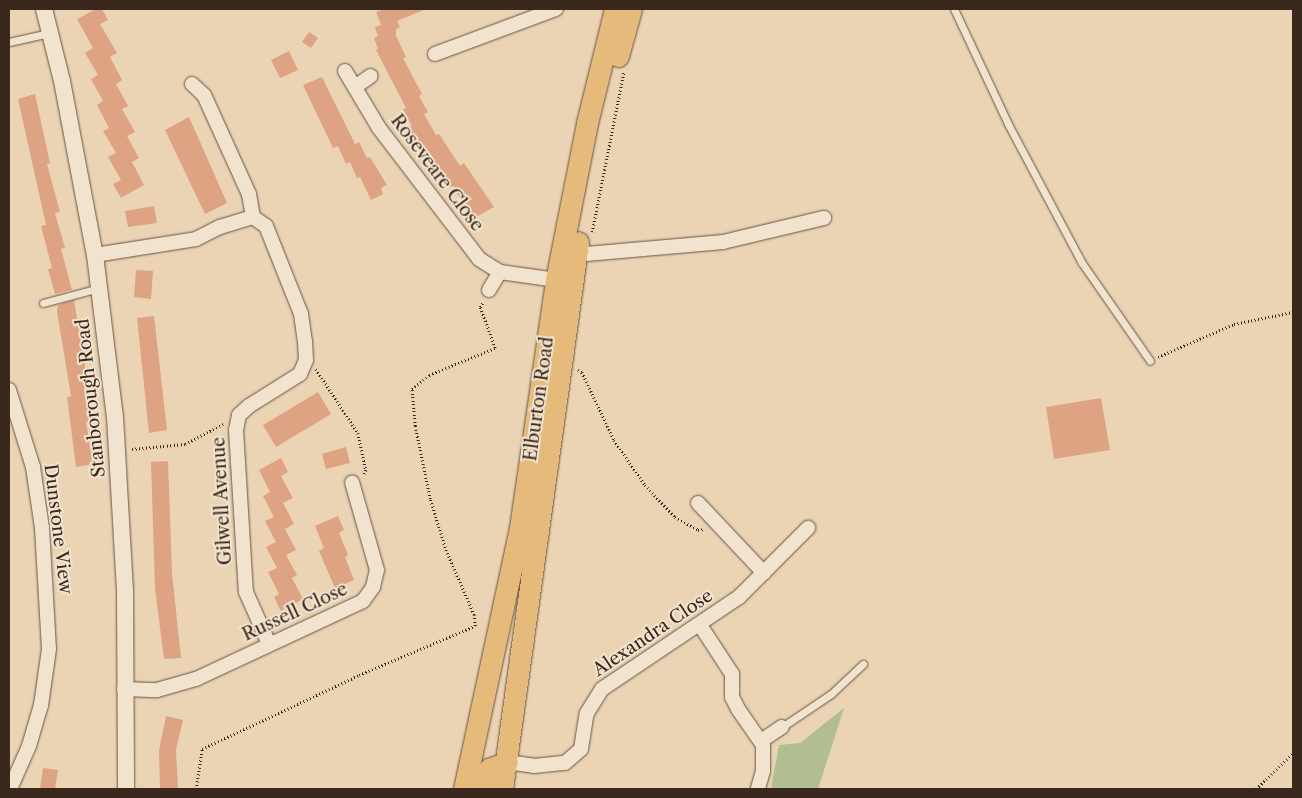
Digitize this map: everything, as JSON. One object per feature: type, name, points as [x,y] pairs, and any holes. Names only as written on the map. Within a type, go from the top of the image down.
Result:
[{"type":"main road","name":"Elburton Road","points":[[464,789],[520,528],[556,280],[587,123],[615,9]]},
{"type":"main road","name":"Elburton Road","points":[[502,789],[575,255],[601,125],[631,9]]},
{"type":"main road","points":[[474,737],[494,742],[506,734],[518,679]]},
{"type":"main road","points":[[481,789],[489,769],[507,762]]},
{"type":"street","name":"Stanborough Road","points":[[44,9],[95,255],[118,450],[125,592],[126,789]]},
{"type":"street","points":[[435,54],[556,9]]},
{"type":"street","name":"Roseveare Close","points":[[345,70],[379,128],[479,259],[500,272],[556,280]]},
{"type":"street","points":[[355,86],[371,76]]},
{"type":"street","points":[[192,84],[204,95],[249,194],[253,217],[266,226],[301,314],[306,360]]},
{"type":"street","points":[[95,255],[196,239],[220,227],[253,217]]},
{"type":"street","points":[[575,255],[723,242],[824,218]]},
{"type":"street","points":[[489,290],[500,272]]},
{"type":"street","name":"Gilwell Avenue","points":[[270,644],[246,592],[236,430],[239,418],[248,406],[300,374],[306,360]]},
{"type":"street","name":"Dunstone View","points":[[9,390],[33,467],[42,528],[49,649],[41,705],[29,746],[10,789]]},
{"type":"street","name":"Russell Close","points":[[124,689],[170,688],[363,601],[373,587],[377,570],[352,482]]},
{"type":"street","points":[[698,503],[764,573]]},
{"type":"street","name":"Alexandra Close","points":[[507,762],[534,766],[565,763],[581,748],[587,713],[602,689],[740,597],[808,528]]},
{"type":"street","points":[[700,625],[726,662],[732,674],[732,697],[738,709],[761,741],[764,756],[758,789]]},
{"type":"street","points":[[761,741],[782,727]]},
{"type":"lane","points":[[954,9],[1008,124],[1082,263],[1150,361]]},
{"type":"lane","points":[[9,42],[50,33]]},
{"type":"lane","points":[[43,303],[100,288]]},
{"type":"lane","points":[[782,727],[831,694],[862,664]]},
{"type":"path","points":[[1150,361],[1234,324],[1293,312]]},
{"type":"path","points":[[306,360],[332,388],[358,433],[366,470],[352,482]]},
{"type":"path","points":[[561,362],[582,372],[614,440],[645,486],[675,518],[698,530],[721,527]]},
{"type":"path","points":[[118,450],[185,444],[215,427],[239,418]]},
{"type":"path","points":[[1256,789],[1293,753]]},
{"type":"green space","points":[[844,708],[818,789],[771,789],[779,745],[800,743]]},
{"type":"building","points":[[96,9],[102,9],[108,20],[100,24],[117,53],[110,57],[122,80],[116,84],[128,106],[122,109],[135,132],[127,136],[139,158],[132,162],[144,185],[121,198],[113,184],[121,180],[108,157],[116,153],[103,131],[109,128],[97,105],[103,101],[91,79],[98,75],[85,53],[93,48],[77,19]]},
{"type":"building","points":[[384,9],[426,9],[397,21],[400,27],[396,29],[396,36],[406,57],[403,58],[422,94],[419,96],[428,112],[424,114],[436,135],[439,134],[460,166],[464,163],[494,207],[474,218],[464,200],[462,202],[453,186],[450,187],[408,128],[412,126],[403,109],[406,108],[376,50],[378,49],[374,38],[378,36],[375,27],[381,25],[376,12]]},
{"type":"building","points":[[309,32],[318,38],[311,48],[302,42]]},
{"type":"building","points":[[289,51],[298,70],[280,78],[271,60]]},
{"type":"building","points":[[322,77],[355,144],[359,142],[367,158],[370,157],[387,185],[381,188],[383,194],[371,200],[360,177],[357,178],[350,162],[346,164],[338,146],[333,148],[303,85]]},
{"type":"building","points":[[35,94],[50,163],[47,164],[60,212],[55,213],[65,248],[61,249],[72,290],[55,294],[48,269],[52,268],[41,226],[46,225],[18,99]]},
{"type":"building","points":[[189,117],[227,203],[205,214],[165,130]]},
{"type":"building","points":[[154,206],[157,223],[128,227],[125,211]]},
{"type":"building","points":[[136,270],[153,271],[151,299],[134,297]]},
{"type":"building","points":[[74,300],[87,379],[83,379],[90,421],[86,422],[93,464],[76,467],[67,397],[71,396],[57,312],[58,305]]},
{"type":"building","points":[[154,316],[167,430],[149,433],[137,318]]},
{"type":"building","points":[[318,392],[331,414],[276,447],[263,425]]},
{"type":"building","points":[[1101,398],[1110,450],[1054,459],[1046,407]]},
{"type":"building","points":[[346,447],[350,463],[326,469],[322,454]]},
{"type":"building","points":[[281,458],[288,472],[281,476],[293,498],[283,503],[294,524],[285,529],[296,550],[286,555],[297,575],[292,578],[303,599],[281,611],[274,597],[279,594],[268,572],[277,568],[266,547],[276,542],[265,521],[274,517],[263,496],[270,492],[259,470]]},
{"type":"building","points":[[168,461],[172,573],[181,658],[164,659],[155,589],[151,462]]},
{"type":"building","points":[[338,516],[344,530],[339,533],[348,555],[345,557],[354,580],[335,588],[319,551],[324,548],[315,526]]},
{"type":"building","points":[[166,716],[183,720],[176,750],[178,788],[160,789],[159,750]]},
{"type":"building","points":[[43,768],[58,770],[55,789],[40,789]]}]
